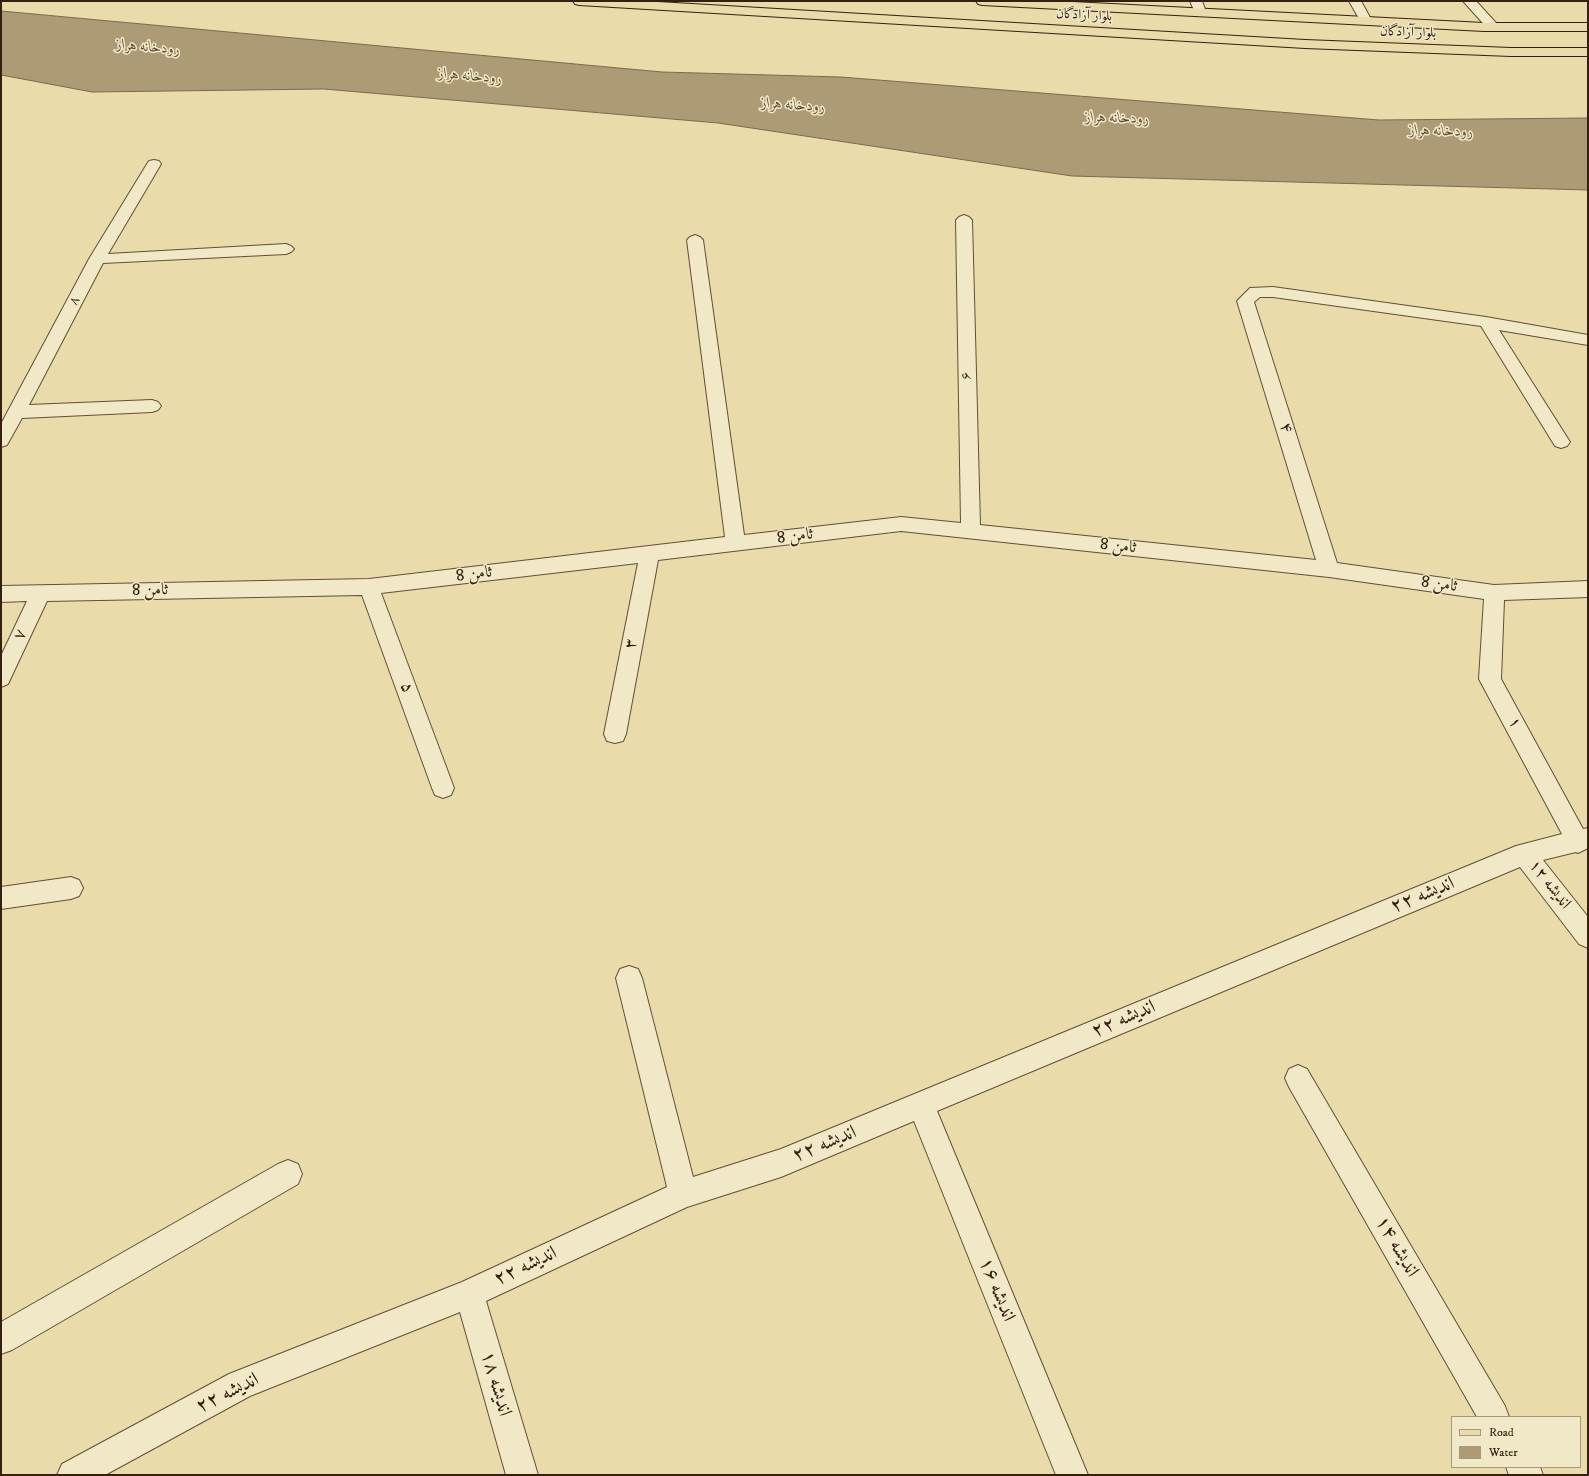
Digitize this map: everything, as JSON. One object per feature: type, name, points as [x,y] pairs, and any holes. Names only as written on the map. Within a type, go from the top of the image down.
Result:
[{"type":"main road","name":"بلوار آزادگان","points":[[579,1],[1298,43],[1511,52],[1588,52]]},
{"type":"main road","name":"بلوار آزادگان","points":[[982,1],[1198,6],[1366,21],[1492,27],[1588,27]]},
{"type":"street","points":[[1355,1],[1366,21]]},
{"type":"street","points":[[1469,1],[1492,27]]},
{"type":"street","name":"۸","points":[[1,441],[96,259],[154,164]]},
{"type":"street","name":"۶","points":[[964,220],[971,531]]},
{"type":"street","points":[[695,240],[736,544]]},
{"type":"street","points":[[96,259],[286,249]]},
{"type":"street","name":"۴","points":[[1329,569],[1245,301],[1256,292],[1273,292],[1486,322]]},
{"type":"street","points":[[1486,322],[1588,340]]},
{"type":"street","points":[[1486,322],[1561,442]]},
{"type":"street","points":[[17,412],[152,406]]},
{"type":"street","name":"ثامن 8","points":[[1,594],[368,587],[901,524],[1329,569],[1494,593],[1588,589]]},
{"type":"street","name":"۳","points":[[615,734],[649,554]]},
{"type":"street","name":"۵","points":[[368,587],[443,788]]},
{"type":"street","name":"۷","points":[[1,678],[41,593]]},
{"type":"street","name":"۱","points":[[1494,593],[1490,679],[1583,840]]},
{"type":"street","name":"اندیشه ۲۲","points":[[73,1475],[240,1385],[469,1294],[683,1194],[781,1163],[1524,854],[1583,840]]},
{"type":"street","name":"اندیشه ۱۲","points":[[1524,854],[1588,936]]},
{"type":"street","points":[[1,898],[71,888]]},
{"type":"street","points":[[630,978],[683,1194]]},
{"type":"street","name":"اندیشه ۱۴","points":[[1298,1078],[1493,1416]]},
{"type":"street","name":"اندیشه ۱۶","points":[[920,1105],[1072,1475]]},
{"type":"street","points":[[1,1339],[288,1174]]},
{"type":"street","name":"اندیشه ۱۸","points":[[469,1294],[522,1475]]},
{"type":"water","name":"رودخانه هراز","points":[[1,11],[662,72],[841,77],[1379,120],[1588,118],[1588,190],[1072,176],[718,123],[324,89],[92,92],[1,75]]}]
